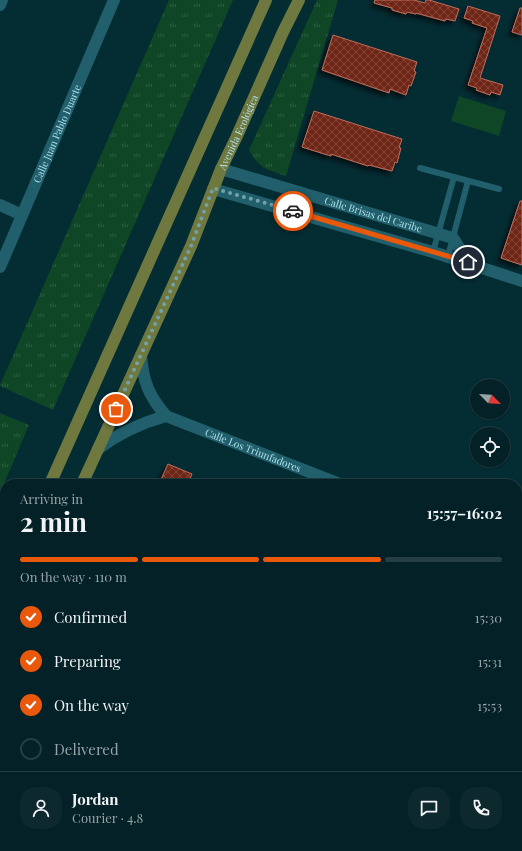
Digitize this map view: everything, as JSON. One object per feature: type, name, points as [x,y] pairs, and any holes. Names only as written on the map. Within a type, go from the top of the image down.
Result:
[{"type":"main road","points":[[52,479],[266,0]]},
{"type":"main road","name":"Avenida Ecológica","points":[[84,479],[191,246],[221,169],[299,0]]},
{"type":"street","points":[[0,5],[2,0]]},
{"type":"street","name":"Calle Juan Pablo Duarte","points":[[0,267],[114,0]]},
{"type":"street","name":"Calle Brisas del Caribe","points":[[221,169],[453,238]]},
{"type":"street","name":"Calle Brisas del Caribe","points":[[213,188],[448,256],[522,280]]},
{"type":"street","points":[[0,205],[22,215]]},
{"type":"street","points":[[453,238],[468,262]]},
{"type":"street","points":[[98,449],[130,428],[147,421],[166,416],[155,403],[147,388],[142,372],[141,355]]},
{"type":"street","name":"Calle Los Triunfadores","points":[[166,416],[327,479]]},
{"type":"lane","points":[[420,168],[499,189]]},
{"type":"lane","points":[[433,252],[454,178]]},
{"type":"lane","points":[[448,256],[468,181]]},
{"type":"green space","points":[[169,0],[233,0],[53,410],[0,385]]},
{"type":"green space","points":[[317,0],[338,0],[286,176],[264,168],[256,161],[249,150]]},
{"type":"green space","points":[[459,96],[506,111],[499,136],[451,121]]},
{"type":"green space","points":[[0,413],[29,425],[6,479],[0,479]]},
{"type":"building","points":[[375,0],[414,0],[425,3],[426,0],[429,0],[459,9],[455,21],[446,19],[445,21],[416,13],[407,12],[406,14],[392,10],[392,8],[374,3]]},
{"type":"building","points":[[468,6],[500,16],[480,78],[503,85],[500,95],[491,92],[490,95],[476,90],[477,88],[468,85],[487,28],[472,23],[473,21],[464,18]]},
{"type":"building","points":[[520,8],[522,8],[522,35],[512,32]]},
{"type":"building","points":[[333,35],[417,62],[414,71],[416,72],[411,86],[409,85],[406,95],[390,89],[389,93],[322,70]]},
{"type":"building","points":[[314,111],[402,139],[397,163],[395,162],[392,171],[368,166],[331,154],[331,156],[302,147]]},
{"type":"building","points":[[520,201],[522,201],[522,265],[501,258]]},
{"type":"building","points":[[168,464],[192,474],[190,479],[161,479]]},
{"type":"way so far","points":[[116,409],[191,246],[213,188],[293,211]]},
{"type":"route","points":[[293,211],[468,262]]}]
